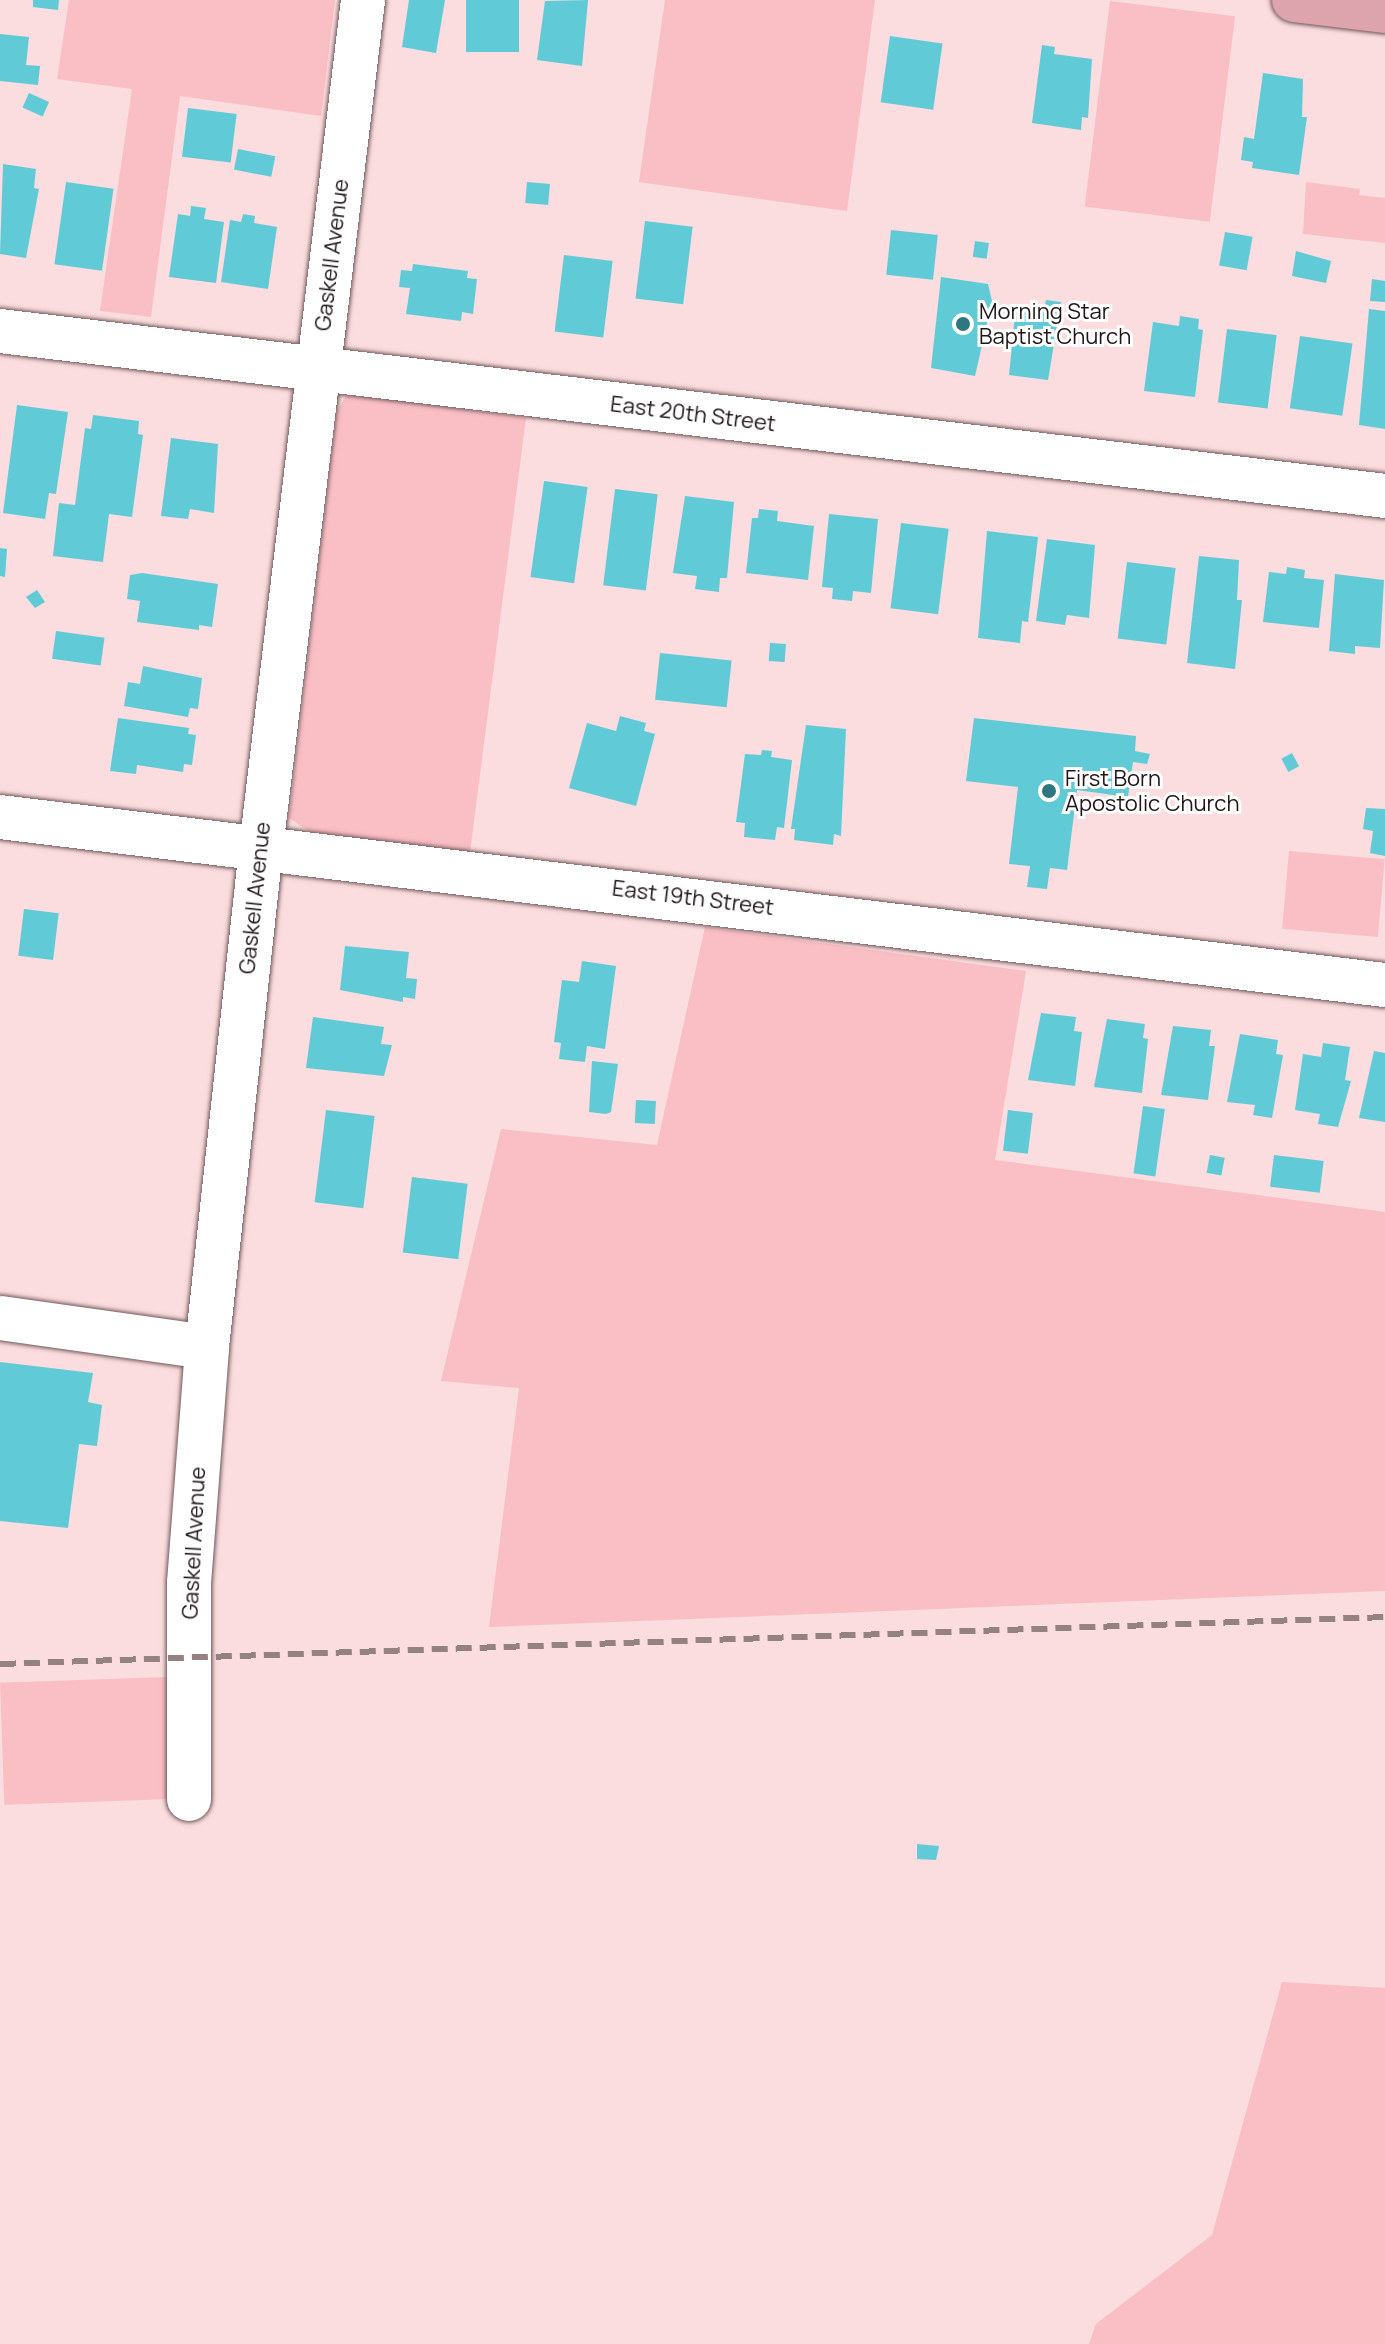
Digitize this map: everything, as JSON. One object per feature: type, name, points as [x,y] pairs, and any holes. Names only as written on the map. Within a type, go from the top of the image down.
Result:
[{"type":"main road","points":[[1294,0],[1385,11]]},
{"type":"street","name":"Gaskell Avenue","points":[[189,1799],[189,1583],[207,1347],[261,848],[363,0]]},
{"type":"street","name":"East 20th Street","points":[[0,331],[1385,496]]},
{"type":"street","name":"East 19th Street","points":[[0,817],[1385,985]]},
{"type":"street","points":[[0,1318],[207,1347]]},
{"type":"shaded area","points":[[69,0],[335,0],[321,116],[180,96],[151,317],[100,311],[132,89],[57,79]]},
{"type":"shaded area","points":[[665,0],[875,0],[847,211],[639,182]]},
{"type":"shaded area","points":[[1110,1],[1235,16],[1210,222],[1085,206]]},
{"type":"shaded area","points":[[1306,182],[1360,189],[1359,195],[1385,198],[1385,243],[1303,234]]},
{"type":"shaded area","points":[[359,395],[526,418],[470,852],[315,835],[289,818],[337,411],[346,396]]},
{"type":"shaded area","points":[[1289,851],[1385,859],[1378,937],[1282,929]]},
{"type":"shaded area","points":[[705,927],[1026,971],[995,1160],[1385,1212],[1385,1591],[489,1627],[519,1388],[441,1381],[501,1129],[657,1145]]},
{"type":"shaded area","points":[[167,1677],[171,1799],[4,1805],[0,1683]]},
{"type":"shaded area","points":[[1282,1982],[1385,1988],[1385,2344],[1089,2344],[1096,2324],[1212,2235]]},
{"type":"building","points":[[33,0],[59,0],[58,10],[33,7]]},
{"type":"building","points":[[409,0],[445,0],[436,53],[402,47]]},
{"type":"building","points":[[466,0],[519,0],[519,52],[466,52]]},
{"type":"building","points":[[588,0],[582,66],[537,60],[545,1]]},
{"type":"building","points":[[0,34],[29,37],[26,65],[40,66],[38,85],[0,81]]},
{"type":"building","points":[[890,36],[942,43],[933,110],[881,102]]},
{"type":"building","points":[[1042,45],[1055,47],[1054,54],[1092,59],[1088,118],[1082,117],[1081,130],[1032,123]]},
{"type":"building","points":[[1263,73],[1303,79],[1302,117],[1307,117],[1299,175],[1252,168],[1253,162],[1241,160],[1244,137],[1254,139]]},
{"type":"building","points":[[29,93],[49,102],[43,117],[22,108]]},
{"type":"building","points":[[188,108],[237,114],[231,163],[182,157]]},
{"type":"building","points":[[238,149],[275,156],[271,177],[234,170]]},
{"type":"building","points":[[3,164],[36,169],[34,188],[39,189],[26,258],[0,254]]},
{"type":"building","points":[[66,182],[114,189],[102,271],[54,264]]},
{"type":"building","points":[[527,182],[550,184],[548,205],[525,203]]},
{"type":"building","points":[[191,206],[206,208],[204,219],[224,222],[216,283],[169,277],[178,214],[190,216]]},
{"type":"building","points":[[243,214],[255,216],[254,223],[277,227],[268,289],[221,282],[230,220],[241,222]]},
{"type":"building","points":[[645,221],[693,227],[683,304],[635,298]]},
{"type":"building","points":[[891,230],[938,235],[933,280],[886,275]]},
{"type":"building","points":[[1225,232],[1253,237],[1247,270],[1219,265]]},
{"type":"building","points":[[975,241],[989,243],[987,259],[973,257]]},
{"type":"building","points":[[1296,251],[1331,261],[1326,283],[1292,276]]},
{"type":"building","points":[[564,255],[613,261],[603,337],[555,331]]},
{"type":"building","points":[[413,264],[468,271],[467,278],[477,279],[473,314],[462,312],[461,321],[406,314],[410,288],[399,287],[401,270],[412,271]]},
{"type":"building","points":[[941,277],[988,284],[992,301],[975,376],[931,368]]},
{"type":"building","points":[[1372,279],[1385,281],[1385,302],[1370,301]]},
{"type":"building","points":[[1046,300],[1061,302],[1048,380],[1009,375],[1016,305],[1044,309]]},
{"type":"building","points":[[1369,309],[1385,311],[1385,429],[1359,425]]},
{"type":"building","points":[[1180,316],[1199,319],[1198,329],[1203,330],[1195,397],[1144,391],[1153,322],[1179,326]]},
{"type":"building","points":[[1227,329],[1277,335],[1268,409],[1218,402]]},
{"type":"building","points":[[1300,336],[1352,343],[1342,416],[1290,408]]},
{"type":"building","points":[[17,405],[68,412],[56,494],[49,493],[45,519],[3,513]]},
{"type":"building","points":[[93,415],[139,421],[138,434],[143,435],[132,517],[109,514],[103,562],[53,556],[59,503],[75,505],[85,428],[91,429]]},
{"type":"building","points":[[171,438],[218,444],[214,513],[190,509],[188,519],[161,516]]},
{"type":"building","points":[[544,481],[588,487],[574,583],[531,577]]},
{"type":"building","points":[[615,489],[658,494],[646,591],[603,585]]},
{"type":"building","points":[[685,496],[734,502],[727,578],[720,578],[719,592],[695,589],[697,576],[673,573]]},
{"type":"building","points":[[759,509],[778,511],[777,521],[814,526],[808,580],[746,573],[752,518],[758,518]]},
{"type":"building","points":[[829,514],[878,519],[871,593],[853,591],[852,601],[832,599],[833,588],[822,587]]},
{"type":"building","points":[[901,523],[949,529],[938,614],[891,608]]},
{"type":"building","points":[[987,531],[1038,537],[1028,622],[1022,621],[1020,643],[978,638]]},
{"type":"building","points":[[1047,539],[1095,545],[1089,618],[1067,615],[1065,625],[1036,621]]},
{"type":"building","points":[[0,548],[7,549],[5,577],[0,576]]},
{"type":"building","points":[[1199,556],[1239,560],[1237,600],[1242,600],[1235,669],[1187,663]]},
{"type":"building","points":[[1127,562],[1176,568],[1166,644],[1118,638]]},
{"type":"building","points":[[1287,567],[1305,570],[1304,578],[1324,580],[1319,628],[1263,622],[1269,572],[1286,574]]},
{"type":"building","points":[[142,573],[218,584],[212,627],[199,625],[199,630],[137,622],[140,601],[127,599],[130,575]]},
{"type":"building","points":[[1335,574],[1384,580],[1380,648],[1355,646],[1355,654],[1329,651]]},
{"type":"building","points":[[37,590],[45,602],[35,608],[26,597]]},
{"type":"building","points":[[56,631],[105,638],[101,666],[52,659]]},
{"type":"building","points":[[770,643],[786,644],[785,662],[769,661]]},
{"type":"building","points":[[660,653],[732,661],[727,707],[655,700]]},
{"type":"building","points":[[143,666],[202,678],[198,709],[190,708],[188,717],[124,706],[128,682],[140,684]]},
{"type":"building","points":[[620,716],[646,723],[644,731],[655,734],[636,806],[569,788],[587,723],[616,731]]},
{"type":"building","points":[[118,718],[189,728],[188,734],[196,735],[192,765],[184,764],[183,772],[137,765],[136,774],[110,771]]},
{"type":"building","points":[[974,718],[1136,736],[1135,751],[1150,754],[1147,764],[1133,762],[1128,797],[1077,790],[1067,870],[1050,868],[1047,889],[1027,887],[1030,866],[1009,864],[1018,787],[966,781]]},
{"type":"building","points":[[806,725],[846,729],[841,836],[834,834],[833,845],[794,840],[795,829],[791,829]]},
{"type":"building","points":[[762,750],[772,751],[771,757],[792,760],[784,828],[777,827],[775,840],[744,837],[745,823],[736,822],[745,754],[761,755]]},
{"type":"building","points":[[1292,753],[1299,766],[1288,772],[1281,759]]},
{"type":"building","points":[[1366,808],[1385,809],[1385,856],[1370,853],[1373,831],[1363,829]]},
{"type":"building","points":[[24,909],[59,913],[53,960],[18,956]]},
{"type":"building","points":[[345,946],[409,952],[406,978],[417,979],[415,999],[403,997],[403,1002],[340,990]]},
{"type":"building","points":[[582,961],[616,966],[605,1049],[587,1046],[585,1062],[559,1059],[561,1043],[554,1042],[562,980],[579,982]]},
{"type":"building","points":[[1041,1013],[1076,1017],[1074,1031],[1082,1032],[1075,1086],[1028,1080]]},
{"type":"building","points":[[313,1017],[384,1027],[381,1044],[392,1045],[384,1076],[306,1068]]},
{"type":"building","points":[[1107,1019],[1145,1024],[1143,1038],[1148,1039],[1142,1093],[1094,1087]]},
{"type":"building","points":[[1173,1026],[1211,1030],[1209,1046],[1215,1046],[1208,1100],[1161,1095]]},
{"type":"building","points":[[1240,1034],[1278,1040],[1276,1054],[1283,1055],[1272,1118],[1253,1115],[1255,1105],[1227,1102]]},
{"type":"building","points":[[1323,1043],[1350,1047],[1345,1080],[1351,1081],[1338,1127],[1318,1124],[1320,1114],[1295,1110],[1303,1054],[1321,1057]]},
{"type":"building","points":[[1374,1051],[1385,1053],[1385,1122],[1359,1118]]},
{"type":"building","points":[[592,1061],[618,1064],[611,1112],[606,1114],[589,1112]]},
{"type":"building","points":[[636,1100],[656,1101],[655,1124],[635,1123]]},
{"type":"building","points":[[1143,1106],[1165,1109],[1155,1176],[1134,1173]]},
{"type":"building","points":[[326,1110],[375,1116],[363,1208],[315,1202]]},
{"type":"building","points":[[1008,1110],[1033,1113],[1028,1154],[1003,1151]]},
{"type":"building","points":[[1210,1155],[1225,1158],[1221,1176],[1207,1173]]},
{"type":"building","points":[[1274,1155],[1324,1161],[1320,1193],[1270,1187]]},
{"type":"building","points":[[412,1177],[468,1184],[458,1259],[403,1252]]},
{"type":"building","points":[[0,1362],[93,1373],[88,1402],[102,1405],[97,1446],[79,1444],[68,1528],[0,1521]]},
{"type":"building","points":[[917,1844],[939,1846],[936,1860],[917,1859]]},
{"type":"railway","points":[[0,1664],[1385,1617]]},
{"type":"place","name":"Morning Star Baptist Church","points":[[963,324]]},
{"type":"place","name":"First Born Apostolic Church","points":[[1049,791]]}]
